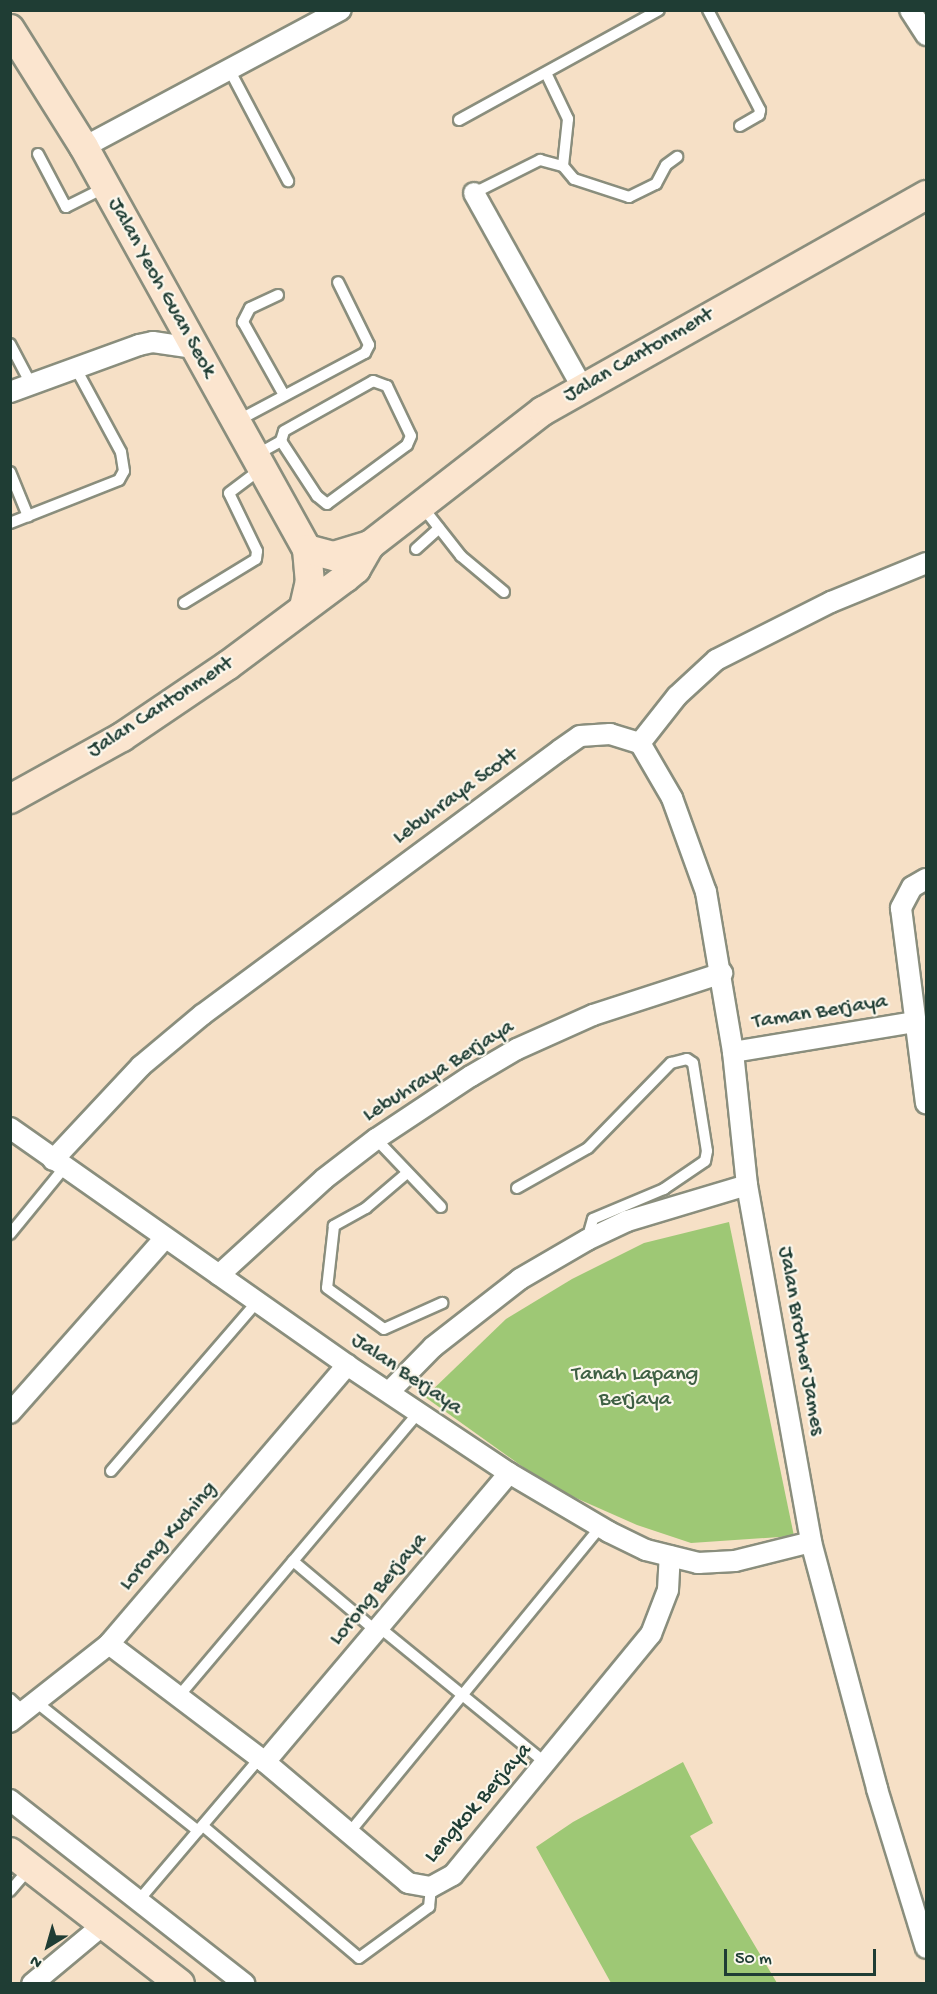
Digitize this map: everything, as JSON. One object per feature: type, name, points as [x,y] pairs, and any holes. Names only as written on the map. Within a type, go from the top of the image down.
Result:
[{"type":"main road","name":"Jalan Yeoh Guan Seok","points":[[10,29],[84,147],[234,423],[307,549]]},
{"type":"main road","name":"Jalan Cantonment","points":[[307,549],[334,556],[370,545],[510,435],[582,387],[927,195]]},
{"type":"main road","name":"Jalan Cantonment","points":[[10,799],[122,737],[227,666],[304,606],[325,595],[356,569],[370,545]]},
{"type":"main road","points":[[304,606],[310,581],[307,549]]},
{"type":"main road","points":[[20,1860],[104,1924],[161,1973],[180,1983]]},
{"type":"street","points":[[84,147],[341,10]]},
{"type":"street","points":[[910,10],[927,35]]},
{"type":"street","points":[[474,193],[582,387]]},
{"type":"street","points":[[10,392],[146,343],[193,348]]},
{"type":"street","points":[[640,742],[677,696],[716,660],[831,602],[927,563]]},
{"type":"street","name":"Lebuhraya Scott","points":[[59,1164],[141,1066],[202,1015],[560,750],[580,736],[610,734],[640,742]]},
{"type":"street","name":"Jalan Brother James","points":[[640,742],[657,766],[687,838],[706,892],[722,974],[733,1052],[747,1185],[811,1542],[877,1789],[927,1948]]},
{"type":"street","name":"Taman Berjaya","points":[[927,879],[912,887],[901,908],[927,1103]]},
{"type":"street","name":"Lebuhraya Berjaya","points":[[219,1275],[262,1233],[376,1139],[471,1076],[556,1030],[722,974]]},
{"type":"street","name":"Taman Berjaya","points":[[733,1052],[915,1022]]},
{"type":"street","name":"Jalan Berjaya","points":[[10,1128],[164,1239],[347,1365],[508,1473],[600,1527],[646,1550],[698,1563],[735,1561],[811,1542]]},
{"type":"street","points":[[389,1392],[433,1347],[520,1279],[586,1240],[627,1221],[747,1185]]},
{"type":"street","points":[[10,1413],[164,1239]]},
{"type":"street","name":"Lorong Kuching","points":[[20,1709],[109,1644],[347,1365]]},
{"type":"street","name":"Lorong Berjaya","points":[[262,1760],[285,1738],[508,1473]]},
{"type":"street","name":"Lengkok Berjaya","points":[[109,1644],[262,1760],[408,1882],[431,1887],[453,1875],[651,1634],[665,1601],[670,1556]]},
{"type":"street","points":[[285,1738],[286,1764],[294,1786]]},
{"type":"street","points":[[10,1800],[245,1983]]},
{"type":"street","points":[[32,1983],[104,1924]]},
{"type":"lane","points":[[459,120],[659,10]]},
{"type":"lane","points":[[708,10],[760,110],[759,115],[740,126]]},
{"type":"lane","points":[[229,69],[288,182]]},
{"type":"lane","points":[[546,73],[568,119],[563,166]]},
{"type":"lane","points":[[38,154],[66,207],[106,187]]},
{"type":"lane","points":[[474,193],[533,160],[563,166],[574,178],[629,198],[656,184],[666,165],[677,158]]},
{"type":"lane","points":[[234,423],[364,353],[369,345],[338,282]]},
{"type":"lane","points":[[278,295],[250,308],[243,322],[284,395]]},
{"type":"lane","points":[[10,344],[31,384]]},
{"type":"lane","points":[[10,523],[119,480],[124,471],[121,452],[75,367]]},
{"type":"lane","points":[[184,603],[256,559],[257,551],[229,493],[281,441],[284,430],[374,381],[381,381],[411,436],[408,445],[327,504],[317,496],[281,441]]},
{"type":"lane","points":[[10,472],[28,516]]},
{"type":"lane","points":[[421,505],[461,556],[504,592]]},
{"type":"lane","points":[[416,549],[439,528]]},
{"type":"lane","points":[[517,1188],[588,1148],[607,1133],[671,1063],[687,1059],[693,1063],[707,1151],[705,1161],[664,1189],[593,1219],[586,1240]]},
{"type":"lane","points":[[376,1139],[406,1173],[441,1207]]},
{"type":"lane","points":[[10,1234],[59,1164]]},
{"type":"lane","points":[[406,1173],[366,1208],[334,1226],[327,1288],[384,1329],[442,1303]]},
{"type":"lane","points":[[111,1471],[257,1302]]},
{"type":"lane","points":[[179,1696],[418,1412]]},
{"type":"lane","points":[[349,1833],[600,1527]]},
{"type":"lane","points":[[293,1561],[546,1763]]},
{"type":"lane","points":[[20,1709],[200,1829],[359,1958],[429,1907],[431,1887]]},
{"type":"lane","points":[[139,1900],[262,1760]]},
{"type":"lane","points":[[10,1891],[20,1860]]},
{"type":"green space","name":"Tanah Lapang Berjaya","points":[[729,1222],[794,1536],[691,1543],[637,1525],[551,1487],[425,1397],[506,1319],[572,1279],[644,1243]]},
{"type":"green space","points":[[683,1762],[713,1823],[690,1836],[777,1983],[611,1983],[536,1847],[573,1822]]}]
